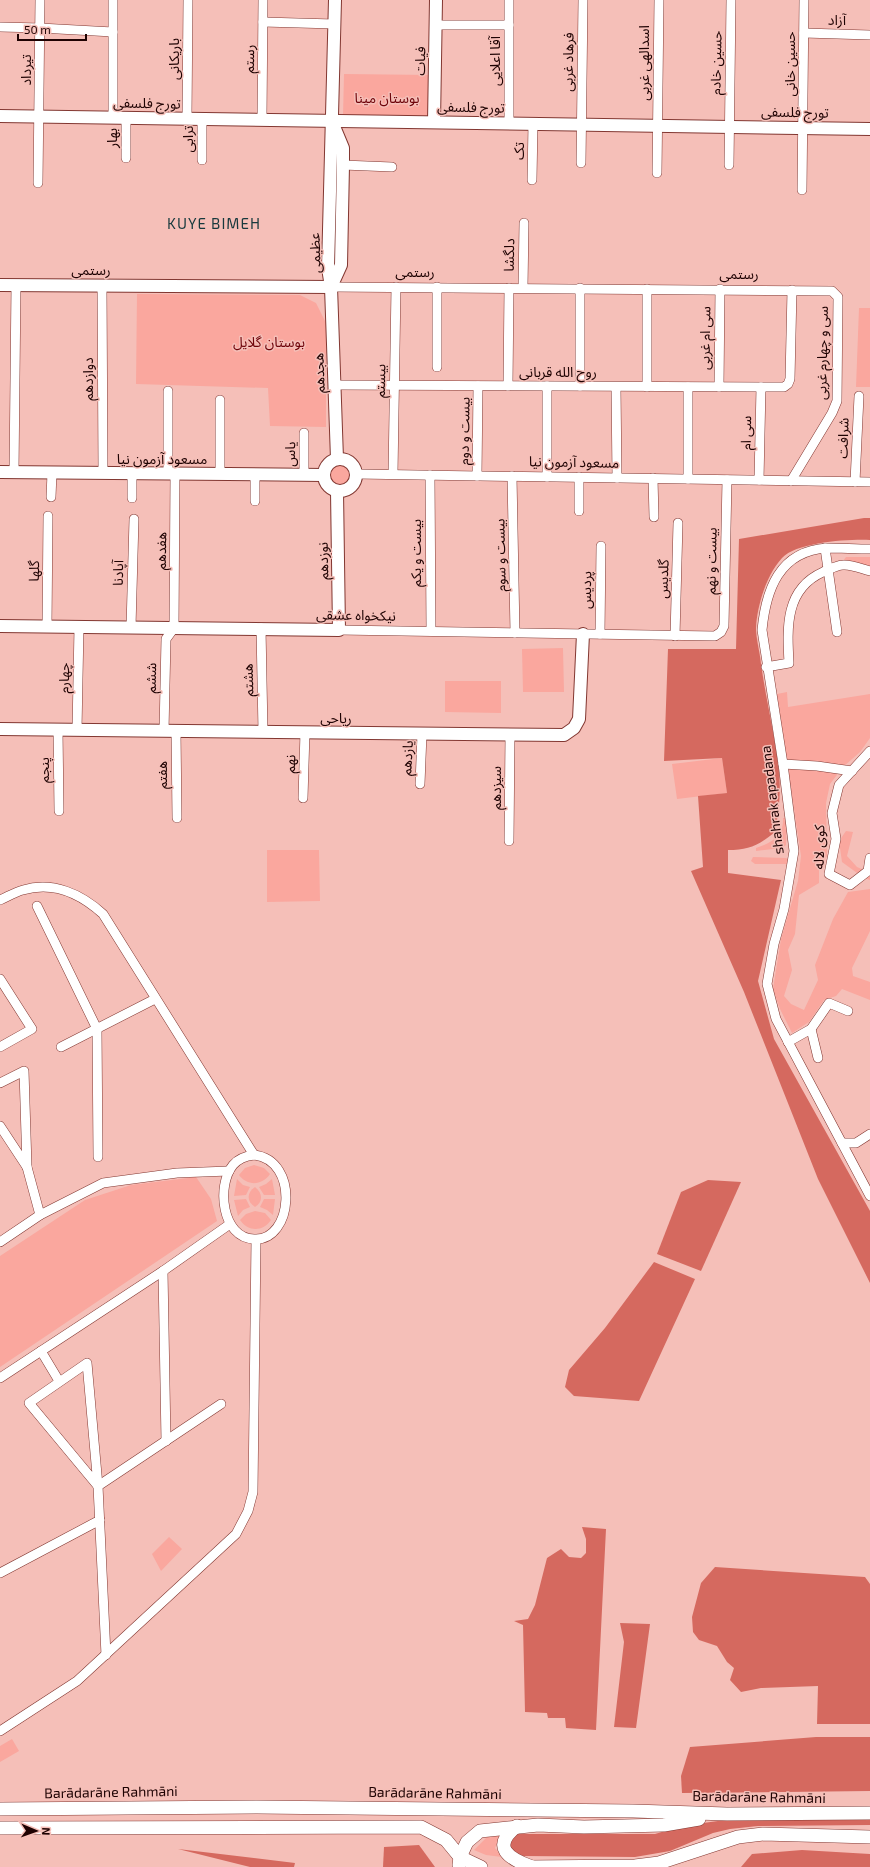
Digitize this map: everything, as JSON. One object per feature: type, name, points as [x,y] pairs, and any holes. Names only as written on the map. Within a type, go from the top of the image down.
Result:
[{"type":"main road","name":"Barādarāne Rahmāni","points":[[0,1809],[264,1807],[633,1811],[727,1814],[870,1814]]},
{"type":"main road","points":[[459,1862],[467,1842],[480,1830],[517,1826],[664,1825],[727,1814]]},
{"type":"main road","points":[[517,1826],[507,1834],[504,1844],[507,1854],[518,1862],[532,1867]]},
{"type":"main road","points":[[0,1828],[421,1827],[446,1840],[459,1862],[481,1867]]},
{"type":"main road","points":[[529,1867],[570,1867],[659,1863],[738,1837],[764,1834],[870,1837]]},
{"type":"street","name":"تیرداد","points":[[38,183],[40,116],[40,0]]},
{"type":"street","points":[[113,0],[113,117]]},
{"type":"street","name":"باریکانی","points":[[187,118],[188,0]]},
{"type":"street","name":"رستم","points":[[262,119],[263,0]]},
{"type":"street","name":"عظیمی","points":[[332,287],[328,268],[334,0]]},
{"type":"street","name":"فیات","points":[[434,122],[436,0]]},
{"type":"street","name":"آقا اعلایی","points":[[509,0],[509,123]]},
{"type":"street","name":"فرهاد غربی","points":[[581,162],[583,0]]},
{"type":"street","name":"اسدالهی غربی","points":[[657,173],[658,0]]},
{"type":"street","name":"حسین خادم","points":[[729,165],[731,0]]},
{"type":"street","name":"حسین خانی","points":[[802,190],[804,128],[804,0]]},
{"type":"street","points":[[263,22],[334,24]]},
{"type":"street","points":[[436,25],[509,25]]},
{"type":"street","points":[[0,27],[113,32]]},
{"type":"street","name":"آزاد","points":[[804,33],[870,35]]},
{"type":"street","name":"تورج فلسفی","points":[[0,116],[870,128]]},
{"type":"street","name":"بهار","points":[[126,117],[126,158]]},
{"type":"street","name":"ترابی","points":[[202,118],[202,160]]},
{"type":"street","name":"عظیمی","points":[[332,120],[343,148],[341,264],[332,287]]},
{"type":"street","name":"تک","points":[[532,180],[533,123]]},
{"type":"street","points":[[343,165],[392,166]]},
{"type":"street","name":"دلگشا","points":[[523,288],[524,222]]},
{"type":"street","name":"رستمی","points":[[0,285],[830,290]]},
{"type":"street","points":[[14,472],[16,285]]},
{"type":"street","name":"دوازدهم","points":[[102,285],[103,473]]},
{"type":"street","name":"هجدهم","points":[[332,287],[337,459]]},
{"type":"street","name":"بیستم","points":[[393,474],[396,287]]},
{"type":"street","points":[[437,287],[437,367]]},
{"type":"street","points":[[508,386],[509,288]]},
{"type":"street","points":[[580,288],[580,386]]},
{"type":"street","points":[[647,387],[648,289]]},
{"type":"street","name":"سی ام غربی","points":[[718,387],[720,289]]},
{"type":"street","name":"روح الله قربانی","points":[[335,386],[781,388],[787,386],[789,381],[792,290]]},
{"type":"street","name":"سی و چهارم غربی","points":[[791,481],[832,413],[837,400],[838,297],[830,290]]},
{"type":"street","name":"بیست و دوم","points":[[477,476],[478,386]]},
{"type":"street","points":[[547,386],[547,477]]},
{"type":"street","points":[[616,387],[617,478]]},
{"type":"street","points":[[688,387],[688,479]]},
{"type":"street","name":"سی ام","points":[[759,480],[761,387]]},
{"type":"street","name":"هفدهم","points":[[168,391],[174,628]]},
{"type":"street","name":"شرافت","points":[[855,482],[859,396]]},
{"type":"street","points":[[220,400],[220,474]]},
{"type":"street","name":"یاس","points":[[304,433],[304,475]]},
{"type":"street","points":[[337,459],[343,459],[352,464],[356,474],[356,479],[351,487],[342,491],[337,491],[327,485],[324,475],[328,464],[337,459]]},
{"type":"street","name":"مسعود آزمون نیا","points":[[0,472],[324,475]]},
{"type":"street","points":[[51,497],[52,473]]},
{"type":"street","points":[[132,473],[132,498]]},
{"type":"street","points":[[255,474],[255,501]]},
{"type":"street","name":"مسعود آزمون نیا","points":[[356,474],[870,482]]},
{"type":"street","name":"بیست و یکم","points":[[430,475],[431,631]]},
{"type":"street","name":"بیست و سوم","points":[[512,476],[515,633]]},
{"type":"street","points":[[579,477],[579,511]]},
{"type":"street","points":[[653,478],[654,517]]},
{"type":"street","name":"بیست و نهم","points":[[712,636],[715,636],[721,632],[724,626],[727,480]]},
{"type":"street","name":"نوزدهم","points":[[337,491],[339,630]]},
{"type":"street","name":"گلها","points":[[47,626],[48,516]]},
{"type":"street","name":"آپادنا","points":[[131,627],[134,519]]},
{"type":"street","name":"گلدیس","points":[[675,636],[678,523]]},
{"type":"street","name":"پردیس","points":[[600,634],[601,546]]},
{"type":"street","points":[[826,548],[837,632]]},
{"type":"street","name":"shahrak apadana","points":[[870,549],[826,548],[802,554],[789,562],[777,575],[770,590],[764,609],[762,630],[766,667],[783,764],[794,851],[784,909],[774,944],[767,984],[776,1019],[870,1196]]},
{"type":"street","points":[[766,667],[789,663],[787,630],[790,611],[798,591],[814,576],[843,565],[870,571]]},
{"type":"street","name":"نیکخواه عشقی","points":[[0,626],[261,628],[712,636]]},
{"type":"street","name":"چهارم","points":[[77,730],[79,627]]},
{"type":"street","name":"ششم","points":[[170,731],[166,639],[174,628]]},
{"type":"street","name":"هشتم","points":[[261,628],[263,732]]},
{"type":"street","name":"ریاحی","points":[[0,729],[564,735],[574,728],[578,718],[583,634]]},
{"type":"street","name":"پنجم","points":[[58,729],[59,811]]},
{"type":"street","name":"هفتم","points":[[170,731],[176,818]]},
{"type":"street","name":"نهم","points":[[303,798],[305,732]]},
{"type":"street","name":"یازدهم","points":[[420,784],[422,734]]},
{"type":"street","name":"سیزدهم","points":[[509,841],[510,734]]},
{"type":"street","name":"کوی لاله","points":[[870,751],[839,785],[832,813],[836,839],[830,874],[850,885],[868,871],[870,858]]},
{"type":"street","points":[[783,764],[817,766],[852,771]]},
{"type":"street","points":[[0,900],[23,890],[47,886],[74,893],[91,903],[103,914],[254,1155]]},
{"type":"street","points":[[37,906],[97,1028],[98,1157]]},
{"type":"street","points":[[0,979],[32,1029],[0,1047]]},
{"type":"street","points":[[61,1047],[155,999]]},
{"type":"street","points":[[788,1042],[811,1029],[829,1003],[848,1011]]},
{"type":"street","points":[[811,1029],[818,1058]]},
{"type":"street","points":[[0,1083],[24,1071],[27,1167],[40,1215]]},
{"type":"street","points":[[0,1126],[27,1167]]},
{"type":"street","points":[[842,1143],[856,1143],[870,1134]]},
{"type":"street","points":[[254,1155],[262,1156],[275,1164],[283,1179],[286,1196],[284,1214],[277,1230],[271,1235],[256,1240],[241,1236],[230,1224],[224,1198],[229,1171],[239,1160],[254,1155]]},
{"type":"street","points":[[0,1242],[40,1215],[103,1183],[177,1173],[229,1171]]},
{"type":"street","points":[[0,1378],[162,1271],[230,1224]]},
{"type":"street","points":[[0,1731],[78,1681],[236,1534],[248,1511],[253,1492],[256,1240]]},
{"type":"street","points":[[162,1271],[166,1441]]},
{"type":"street","points":[[41,1351],[59,1381]]},
{"type":"street","points":[[98,1486],[29,1403],[87,1363],[98,1486],[106,1655]]},
{"type":"street","points":[[98,1486],[221,1404]]},
{"type":"street","points":[[0,1573],[100,1520]]},
{"type":"green space","name":"بوستان مینا","points":[[344,74],[431,75],[431,122],[343,117]]},
{"type":"green space","name":"بوستان گلایل","points":[[137,294],[300,295],[316,303],[326,323],[326,427],[270,426],[268,388],[136,384]]},
{"type":"green space","points":[[859,308],[870,308],[870,387],[856,387]]},
{"type":"green space","points":[[340,463],[348,467],[352,475],[348,483],[340,487],[332,483],[328,475],[332,467]]},
{"type":"green space","points":[[846,557],[870,557],[870,567],[843,561]]},
{"type":"green space","points":[[563,648],[564,692],[523,692],[522,649]]},
{"type":"green space","points":[[445,681],[501,681],[501,713],[445,712]]},
{"type":"green space","points":[[787,692],[788,707],[870,694],[870,738],[860,752],[843,767],[830,784],[826,803],[827,856],[819,867],[819,883],[799,895],[795,934],[788,950],[792,970],[784,996],[791,1004],[804,1010],[818,980],[815,965],[833,919],[848,892],[870,889],[870,931],[852,968],[853,976],[870,982],[870,1000],[842,989],[836,996],[824,1000],[809,1022],[792,1033],[780,1009],[773,989],[781,939],[798,881],[801,856],[777,694]]},
{"type":"green space","points":[[722,758],[727,793],[677,799],[672,764]]},
{"type":"green space","points":[[783,818],[787,818],[786,845],[782,848],[756,851],[756,848],[767,844],[776,838],[781,830]]},
{"type":"green space","points":[[846,831],[853,832],[847,856],[857,867],[864,870],[870,856],[870,880],[864,878],[842,862],[839,841]]},
{"type":"green space","points":[[267,850],[319,850],[320,901],[267,902]]},
{"type":"green space","points":[[753,857],[786,858],[789,860],[788,864],[755,864],[751,861]]},
{"type":"green space","points":[[254,1165],[264,1168],[270,1174],[263,1181],[254,1183],[250,1183],[242,1179],[239,1175],[245,1168]]},
{"type":"green space","points":[[196,1177],[211,1199],[217,1221],[0,1367],[0,1256],[85,1200],[131,1185]]},
{"type":"green space","points":[[237,1179],[243,1185],[250,1187],[246,1195],[234,1196]]},
{"type":"green space","points":[[272,1179],[275,1195],[264,1195],[259,1187]]},
{"type":"green space","points":[[255,1187],[260,1192],[261,1200],[255,1207],[250,1203],[249,1195]]},
{"type":"green space","points":[[246,1199],[250,1207],[243,1210],[238,1216],[234,1200]]},
{"type":"green space","points":[[264,1199],[275,1199],[273,1215],[260,1207]]},
{"type":"green space","points":[[255,1211],[265,1213],[271,1220],[268,1224],[264,1227],[256,1229],[247,1227],[243,1224],[240,1220],[246,1214]]},
{"type":"green space","points":[[169,1537],[182,1549],[161,1571],[152,1554]]},
{"type":"green space","points":[[12,1739],[19,1751],[0,1762],[0,1746]]},
{"type":"green space","points":[[501,1834],[495,1848],[502,1857],[486,1855],[474,1850],[487,1837]]},
{"type":"shaded area","points":[[870,518],[870,540],[837,541],[799,548],[782,558],[767,581],[758,610],[756,632],[779,772],[779,810],[775,832],[764,840],[748,848],[728,850],[728,873],[781,880],[758,981],[774,1039],[870,1211],[870,1283],[818,1179],[744,992],[691,871],[703,867],[698,796],[727,793],[722,758],[664,761],[668,649],[736,649],[739,539]]},
{"type":"shaded area","points":[[708,1180],[741,1182],[701,1271],[657,1254],[681,1192]]},
{"type":"shaded area","points":[[654,1262],[695,1279],[639,1401],[574,1396],[565,1387],[569,1370],[605,1328]]},
{"type":"shaded area","points":[[582,1527],[606,1529],[596,1730],[566,1728],[565,1718],[548,1718],[547,1713],[525,1712],[523,1625],[514,1621],[528,1619],[535,1605],[547,1558],[561,1549],[569,1557],[581,1558],[586,1553],[586,1539]]},
{"type":"shaded area","points":[[715,1567],[865,1577],[870,1584],[870,1724],[817,1724],[818,1686],[761,1688],[741,1692],[730,1680],[734,1668],[727,1662],[717,1646],[699,1640],[693,1632],[692,1617],[701,1583]]},
{"type":"shaded area","points":[[620,1623],[650,1624],[636,1728],[614,1727],[624,1642]]},
{"type":"shaded area","points":[[816,1737],[870,1737],[870,1791],[682,1793],[681,1776],[690,1747]]},
{"type":"shaded area","points":[[732,1819],[870,1820],[870,1825],[758,1826],[730,1829],[713,1833],[670,1851],[635,1857],[523,1856],[515,1854],[509,1847],[515,1834],[655,1834],[682,1826]]},
{"type":"shaded area","points":[[419,1845],[435,1867],[383,1867],[384,1847]]},
{"type":"shaded area","points":[[178,1849],[295,1863],[294,1867],[250,1867]]},
{"type":"shaded area","points":[[802,1850],[870,1854],[870,1867],[741,1867],[752,1854]]},
{"type":"district","name":"KUYE BIMEH","points":[[214,224]]}]
